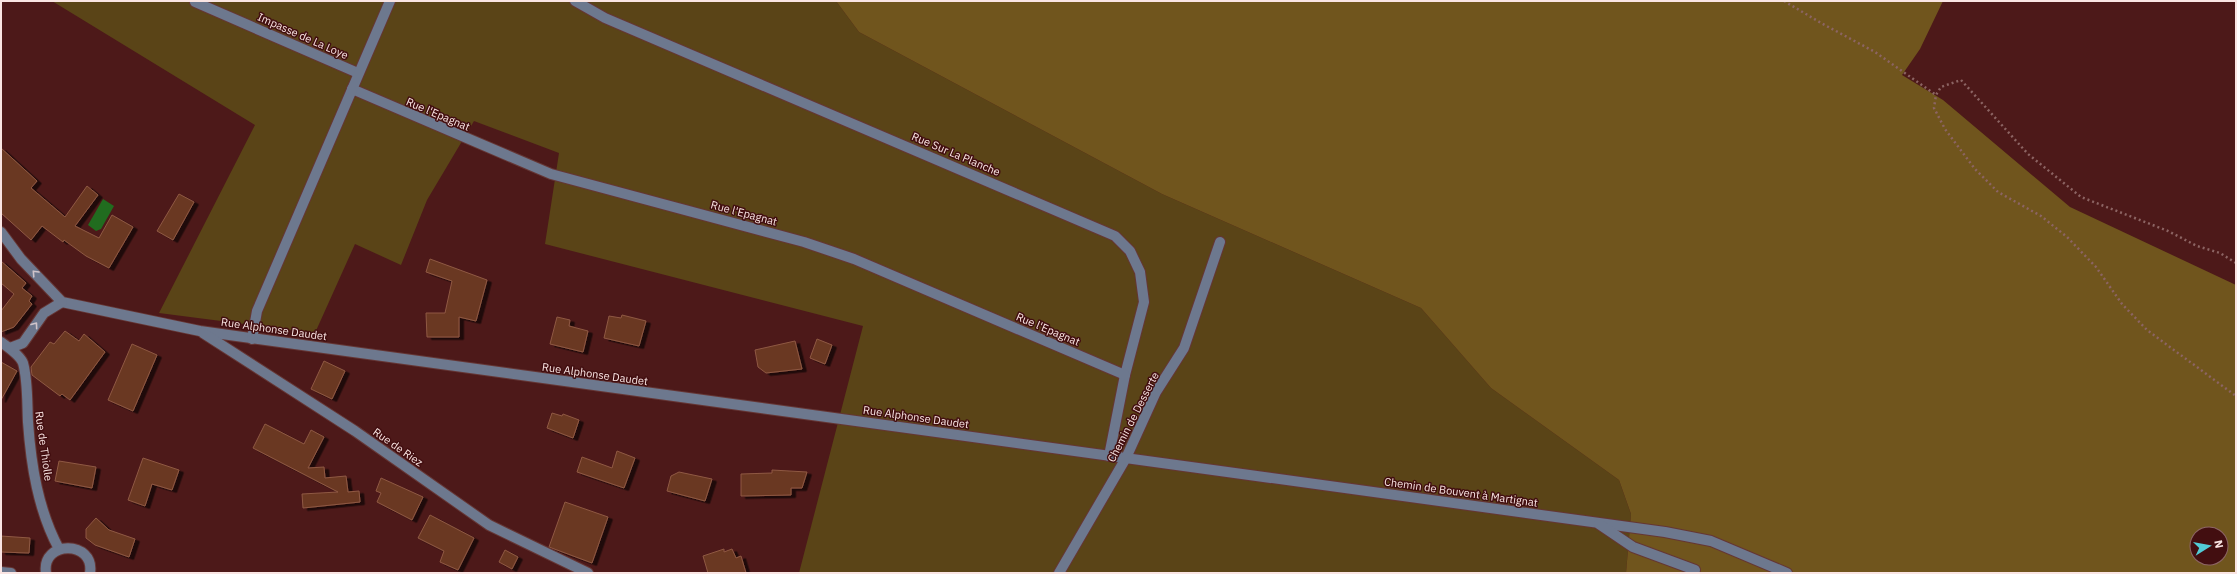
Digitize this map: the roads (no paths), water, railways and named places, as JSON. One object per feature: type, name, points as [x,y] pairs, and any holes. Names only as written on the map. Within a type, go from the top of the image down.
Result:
[{"type":"street","points":[[252,339],[257,311],[390,1]]},
{"type":"street","name":"Rue Sur La Planche","points":[[575,1],[605,18],[1115,236],[1130,251],[1140,272],[1144,302],[1125,375],[1109,456]]},
{"type":"street","name":"Impasse de La Loye","points":[[195,2],[358,73]]},
{"type":"street","name":"Rue l'Epagnat","points":[[352,89],[551,174],[804,242],[854,259],[1125,375]]},
{"type":"street","points":[[1,232],[22,259],[62,302],[44,313],[23,343],[5,345]]},
{"type":"street","name":"Chemin de Desserte","points":[[1059,573],[1126,458],[1156,392],[1184,348],[1220,242]]},
{"type":"street","name":"Rue Alphonse Daudet","points":[[62,302],[200,331],[252,339],[1126,458]]},
{"type":"street","name":"Rue de Riez","points":[[200,331],[355,431],[489,525],[588,573]]},
{"type":"street","name":"Rue de Thiolle","points":[[5,345],[22,362],[29,432],[40,504],[59,549]]},
{"type":"street","name":"Chemin de Bouvent à Martignat","points":[[1126,458],[1688,535],[1711,541],[1787,573]]},
{"type":"street","points":[[1597,523],[1633,547],[1695,570]]},
{"type":"street","points":[[46,573],[49,557],[59,549],[66,547],[80,550],[90,562],[90,573]]},
{"type":"street","points":[[1,572],[11,573]]}]
